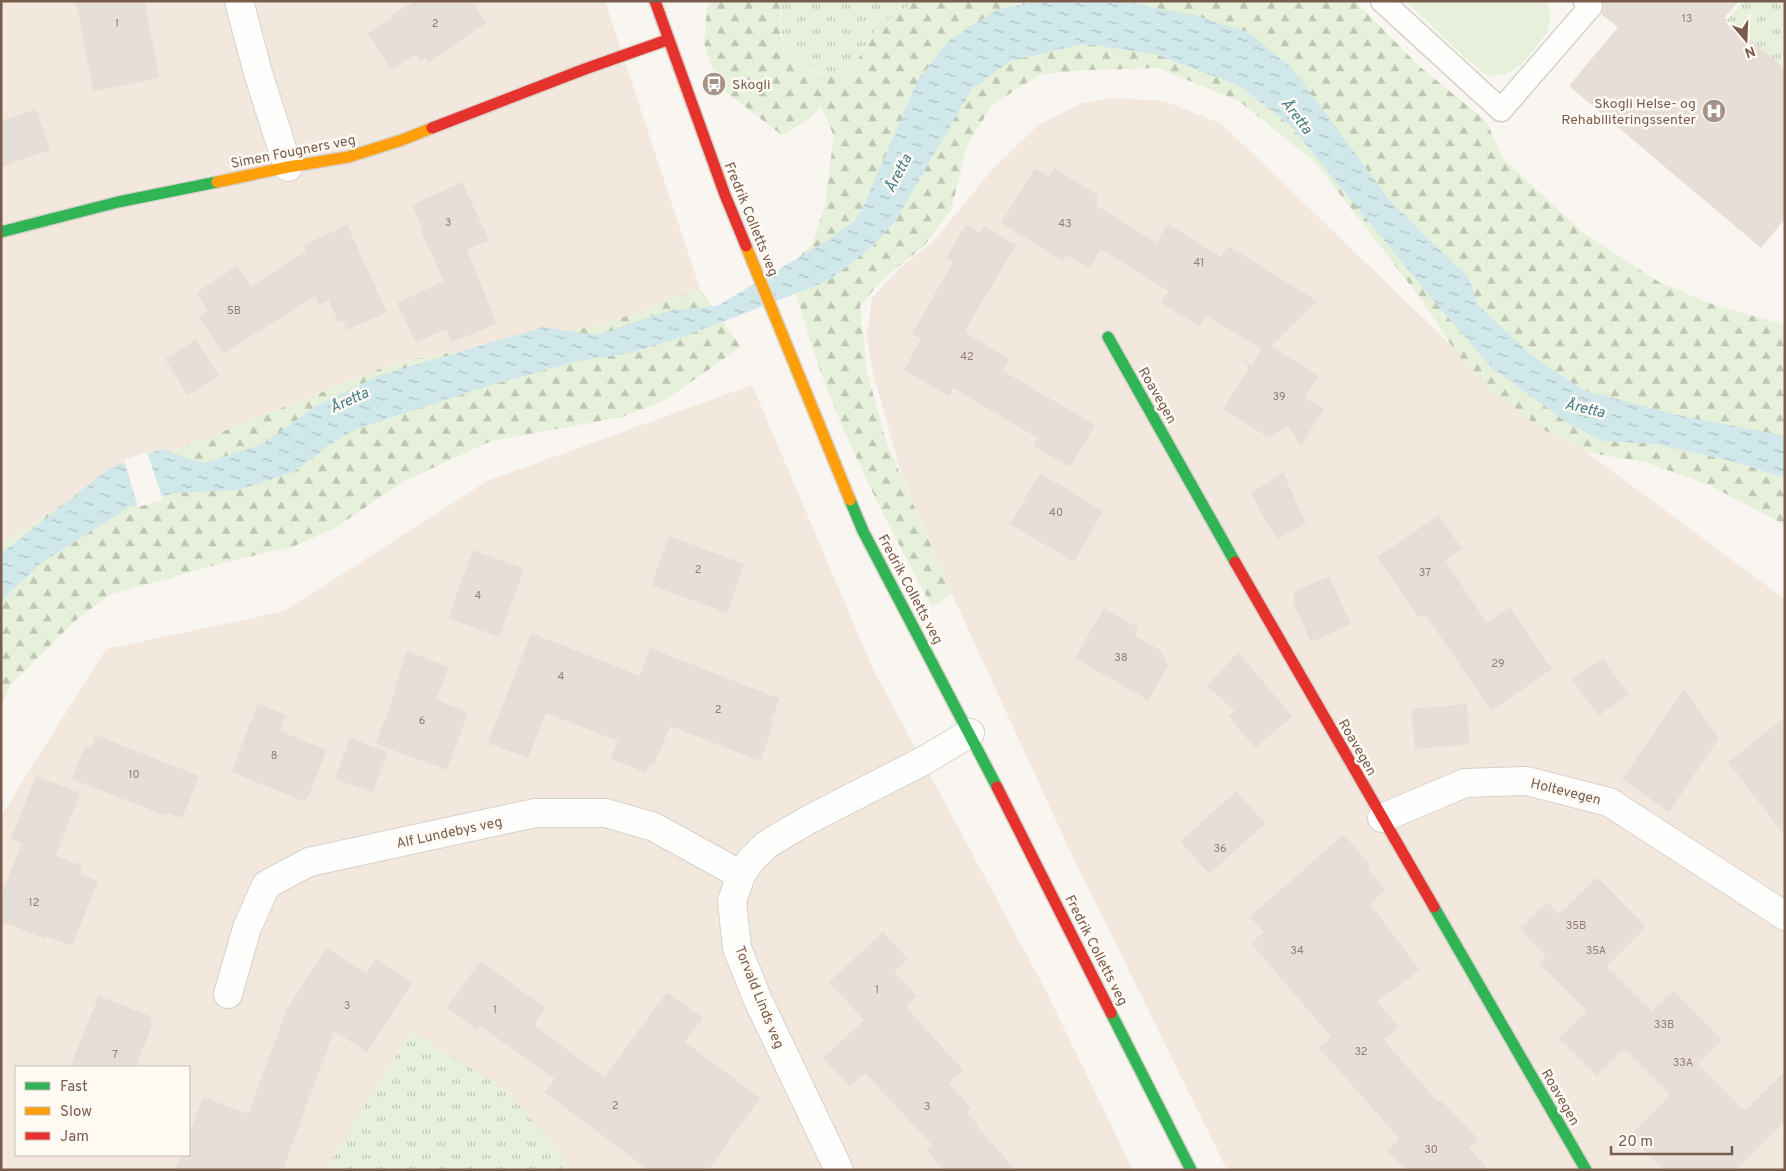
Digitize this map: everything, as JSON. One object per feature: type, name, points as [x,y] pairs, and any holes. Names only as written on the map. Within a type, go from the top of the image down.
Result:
[{"type":"street","points":[[238,1],[258,73],[288,167]]},
{"type":"street","name":"Fredrik Colletts veg","points":[[655,1],[667,40],[725,195],[863,531],[970,733],[1191,1170]]},
{"type":"street","name":"Simen Fougners veg","points":[[1,232],[118,202],[288,167],[348,157],[402,140],[585,69],[667,40]]},
{"type":"street","name":"Roavegen","points":[[1108,337],[1206,513],[1586,1170]]},
{"type":"street","name":"Torvald Linds veg","points":[[839,1170],[757,998],[737,948],[732,901],[741,875],[751,860],[766,845],[808,820],[925,760],[970,733]]},
{"type":"street","name":"Holtevegen","points":[[1382,818],[1465,783],[1527,780],[1609,802],[1785,916]]},
{"type":"street","name":"Alf Lundebys veg","points":[[228,994],[247,928],[266,885],[309,862],[535,813],[606,813],[654,827],[741,875]]},
{"type":"lane","points":[[1382,1],[1501,110],[1591,6],[1585,1]]},
{"type":"shaded area","points":[[1,1],[605,1],[700,289],[604,324],[395,363],[101,480],[1,544]]},
{"type":"shaded area","points":[[1113,98],[1164,101],[1222,124],[1482,375],[1785,599],[1785,1170],[1227,1170],[1071,853],[952,594],[902,476],[872,370],[867,336],[872,298],[902,266],[932,243],[990,172],[1038,125],[1082,103]]},
{"type":"shaded area","points":[[752,385],[873,669],[1045,989],[1133,1170],[1,1170],[1,820],[4,811],[106,649],[285,611],[487,481]]},
{"type":"green space","points":[[711,1],[779,1],[781,36],[789,52],[802,65],[818,74],[835,75],[850,72],[878,26],[916,1],[1355,1],[1419,66],[1486,121],[1504,160],[1585,234],[1659,282],[1709,303],[1785,325],[1785,525],[1709,485],[1645,462],[1590,453],[1542,429],[1490,389],[1457,354],[1421,299],[1316,163],[1239,101],[1158,68],[1089,70],[1041,74],[992,105],[967,146],[951,210],[923,247],[882,280],[860,306],[867,372],[886,441],[952,594],[932,607],[889,525],[831,398],[801,310],[790,265],[812,245],[825,205],[834,136],[821,106],[809,119],[782,135],[727,93],[715,75],[704,43],[707,9]]},
{"type":"green space","points":[[779,1],[916,1],[899,13],[864,47],[849,73],[825,75],[806,68],[788,53],[780,29],[782,14]]},
{"type":"green space","points":[[1406,1],[1546,1],[1551,13],[1548,31],[1520,66],[1506,74],[1488,76],[1464,57]]},
{"type":"green space","points":[[1743,1],[1785,1],[1785,71],[1726,21]]},
{"type":"green space","points":[[700,289],[741,347],[665,400],[622,417],[491,441],[404,481],[335,528],[292,547],[230,561],[109,595],[75,621],[11,684],[1,706],[1,544],[101,480],[395,363],[604,324]]},
{"type":"green space","points":[[411,1031],[507,1091],[569,1163],[562,1170],[325,1170]]},
{"type":"water","name":"Åretta","points":[[1041,1],[1120,1],[1197,16],[1248,32],[1292,68],[1391,202],[1469,278],[1477,304],[1530,354],[1583,390],[1677,415],[1785,436],[1785,478],[1739,463],[1656,444],[1603,441],[1566,422],[1492,368],[1427,293],[1290,125],[1240,86],[1155,54],[1084,44],[1010,61],[972,89],[896,220],[873,246],[828,281],[688,335],[629,353],[574,362],[498,383],[356,429],[328,446],[294,472],[239,490],[175,493],[129,507],[40,564],[1,601],[1,554],[110,468],[162,449],[204,463],[263,444],[316,406],[378,376],[543,327],[596,335],[671,310],[717,306],[818,246],[854,222],[863,207],[918,80],[948,41],[996,10]]},
{"type":"pier","points":[[147,452],[163,500],[138,507],[124,460]]},
{"type":"building","points":[[76,1],[145,1],[159,78],[93,91]]},
{"type":"building","points":[[415,1],[472,1],[486,23],[428,63],[425,58],[420,61],[416,54],[391,70],[368,33],[393,18],[391,16]]},
{"type":"building","points":[[1603,1],[1739,1],[1724,18],[1785,69],[1785,219],[1761,248],[1569,86],[1618,27],[1601,14],[1604,8]]},
{"type":"building","points":[[36,109],[50,150],[1,167],[1,121]]},
{"type":"building","points":[[1035,168],[1049,177],[1055,168],[1097,195],[1097,206],[1156,243],[1168,224],[1221,257],[1228,246],[1317,301],[1271,346],[1319,376],[1305,398],[1324,409],[1301,445],[1288,426],[1268,437],[1223,409],[1249,369],[1242,358],[1252,364],[1262,349],[1207,316],[1200,327],[1161,303],[1168,291],[1101,249],[1089,268],[1067,255],[1062,261],[1001,223]]},
{"type":"building","points":[[462,182],[489,240],[467,250],[497,324],[452,342],[446,329],[416,343],[397,303],[444,281],[421,231],[423,230],[412,205]]},
{"type":"building","points":[[347,225],[387,312],[347,330],[343,321],[338,322],[329,300],[319,305],[315,296],[223,354],[199,317],[208,311],[196,293],[237,266],[251,287],[306,251],[304,245]]},
{"type":"building","points":[[966,225],[980,233],[983,226],[1016,245],[964,332],[1010,359],[1003,371],[1095,425],[1070,467],[1033,446],[1038,438],[953,388],[949,396],[904,370],[921,339],[912,334],[953,262],[946,258]]},
{"type":"building","points":[[196,340],[219,376],[188,395],[165,359]]},
{"type":"building","points":[[1040,473],[1103,511],[1074,562],[1010,524]]},
{"type":"building","points":[[1283,473],[1306,523],[1277,539],[1250,493]]},
{"type":"building","points":[[1439,515],[1462,549],[1445,560],[1487,623],[1510,607],[1552,669],[1491,711],[1425,614],[1419,618],[1377,557]]},
{"type":"building","points":[[669,536],[744,564],[727,613],[651,585]]},
{"type":"building","points":[[473,550],[524,569],[499,637],[448,618]]},
{"type":"building","points":[[1329,576],[1351,624],[1311,642],[1294,605],[1294,592]]},
{"type":"building","points":[[1104,608],[1139,628],[1135,636],[1160,650],[1168,666],[1148,700],[1075,658]]},
{"type":"building","points":[[531,633],[640,676],[650,648],[780,699],[770,722],[774,723],[760,761],[670,726],[654,765],[650,763],[646,773],[611,759],[618,741],[546,713],[528,758],[488,743]]},
{"type":"building","points":[[407,651],[449,667],[436,700],[468,712],[447,770],[376,744],[396,689],[394,688]]},
{"type":"building","points":[[1238,652],[1292,716],[1255,748],[1228,716],[1235,711],[1207,686]]},
{"type":"building","points":[[1603,658],[1629,695],[1598,716],[1572,679]]},
{"type":"building","points":[[1684,689],[1719,738],[1669,812],[1622,779]]},
{"type":"building","points":[[258,703],[286,715],[280,731],[327,750],[306,802],[231,772]]},
{"type":"building","points":[[1467,704],[1470,744],[1415,749],[1411,709]]},
{"type":"building","points":[[1785,717],[1785,836],[1728,762]]},
{"type":"building","points":[[96,735],[199,776],[182,818],[168,813],[166,816],[72,779],[85,746],[91,748]]},
{"type":"building","points":[[350,738],[388,752],[373,792],[335,779]]},
{"type":"building","points":[[36,776],[80,793],[56,856],[83,866],[80,874],[98,881],[72,946],[47,936],[45,939],[1,921],[1,896],[22,843],[11,839]]},
{"type":"building","points":[[1236,791],[1265,823],[1210,874],[1180,842]]},
{"type":"building","points":[[1344,834],[1371,866],[1368,869],[1386,890],[1370,904],[1420,970],[1377,1002],[1399,1027],[1384,1040],[1438,1102],[1441,1100],[1478,1139],[1469,1148],[1489,1170],[1406,1170],[1387,1151],[1400,1139],[1319,1048],[1331,1037],[1251,943],[1264,932],[1250,917]]},
{"type":"building","points":[[1597,877],[1646,927],[1607,966],[1652,1011],[1673,990],[1722,1040],[1698,1064],[1744,1111],[1785,1071],[1785,1121],[1736,1170],[1664,1170],[1630,1135],[1670,1095],[1624,1049],[1597,1076],[1559,1038],[1587,1011],[1539,963],[1546,956],[1520,929],[1547,902],[1559,914]]},
{"type":"building","points":[[883,932],[908,959],[894,972],[917,996],[906,1007],[963,1070],[949,1083],[971,1108],[966,1112],[979,1126],[977,1127],[1016,1170],[944,1170],[926,1150],[932,1145],[865,1073],[850,1087],[823,1058],[864,1020],[829,982]]},
{"type":"building","points":[[327,948],[366,974],[376,959],[412,983],[367,1052],[334,1031],[283,1170],[175,1170],[181,1156],[190,1156],[190,1131],[203,1097],[248,1114],[287,1009]]},
{"type":"building","points":[[480,961],[546,1008],[534,1025],[604,1077],[667,992],[703,1018],[685,1042],[760,1098],[708,1170],[649,1170],[544,1092],[555,1079],[480,1026],[478,1030],[447,1008]]},
{"type":"building","points":[[99,996],[152,1017],[150,1022],[153,1023],[136,1066],[70,1066]]},
{"type":"traffic: fast","points":[[1,232],[118,202],[217,182]]},
{"type":"traffic: fast","points":[[1108,337],[1235,562]]},
{"type":"traffic: fast","points":[[850,500],[863,531],[997,787]]},
{"type":"traffic: fast","points":[[1434,907],[1586,1170]]},
{"type":"traffic: fast","points":[[1111,1013],[1191,1170]]},
{"type":"traffic: slow","points":[[217,182],[348,157],[402,140],[432,128]]},
{"type":"traffic: slow","points":[[746,246],[850,500]]},
{"type":"traffic: jam","points":[[655,1],[725,195],[746,246]]},
{"type":"traffic: jam","points":[[432,128],[585,69],[667,40]]},
{"type":"traffic: jam","points":[[1235,562],[1434,907]]},
{"type":"traffic: jam","points":[[997,787],[1111,1013]]},
{"type":"place","name":"Skogli","points":[[714,84]]},
{"type":"place","name":"Skogli Helse- og Rehabiliteringssenter","points":[[1714,111]]}]
